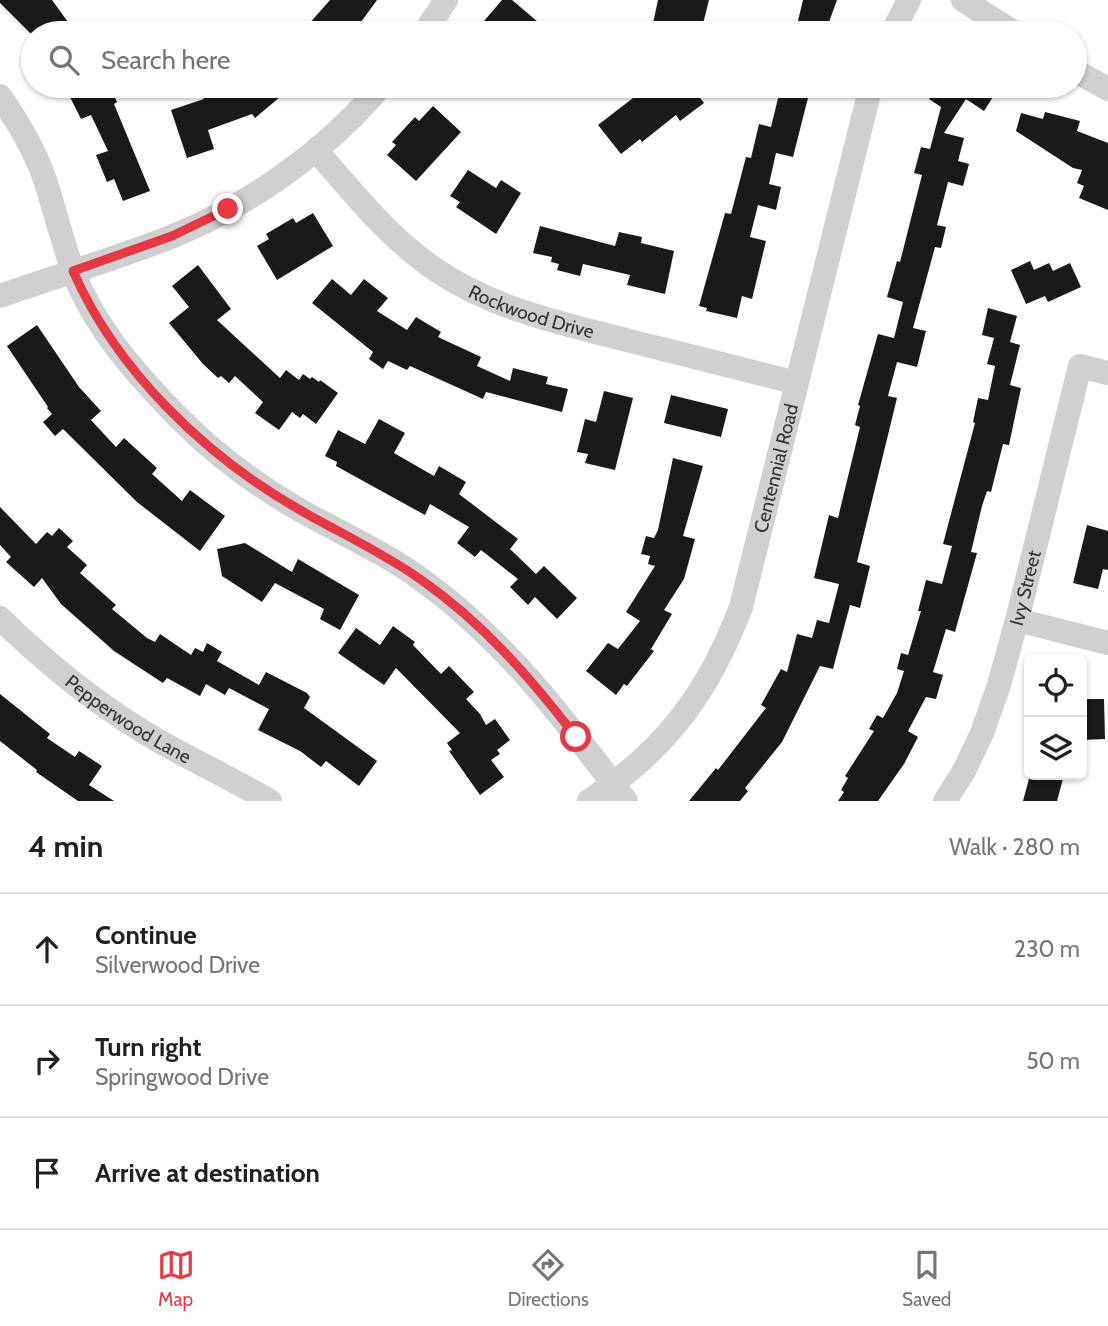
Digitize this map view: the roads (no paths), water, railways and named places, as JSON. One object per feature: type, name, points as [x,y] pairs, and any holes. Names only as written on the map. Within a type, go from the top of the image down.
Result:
[{"type":"street","points":[[432,21],[446,0]]},
{"type":"street","points":[[898,21],[909,0]]},
{"type":"street","points":[[963,0],[995,21]]},
{"type":"street","points":[[1087,78],[1108,89]]},
{"type":"street","points":[[0,96],[27,139],[44,178],[73,271],[86,300],[102,328],[142,379],[178,418],[244,474],[298,509],[421,579],[463,612],[502,647],[537,686],[620,793]]},
{"type":"street","points":[[0,296],[172,236],[228,209],[316,150],[369,98]]},
{"type":"street","name":"Centennial Road","points":[[589,801],[620,793],[636,767],[685,714],[707,681],[728,640],[741,607],[868,98]]},
{"type":"street","name":"Rockwood Drive","points":[[316,150],[367,210],[400,242],[436,269],[492,301],[535,317],[796,383]]},
{"type":"street","name":"Ivy Street","points":[[945,801],[964,771],[982,733],[1017,620],[1080,366],[1108,373]]},
{"type":"street","name":"Pepperwood Lane","points":[[0,618],[44,660],[123,719],[270,801]]},
{"type":"street","points":[[1017,620],[1108,643]]}]
